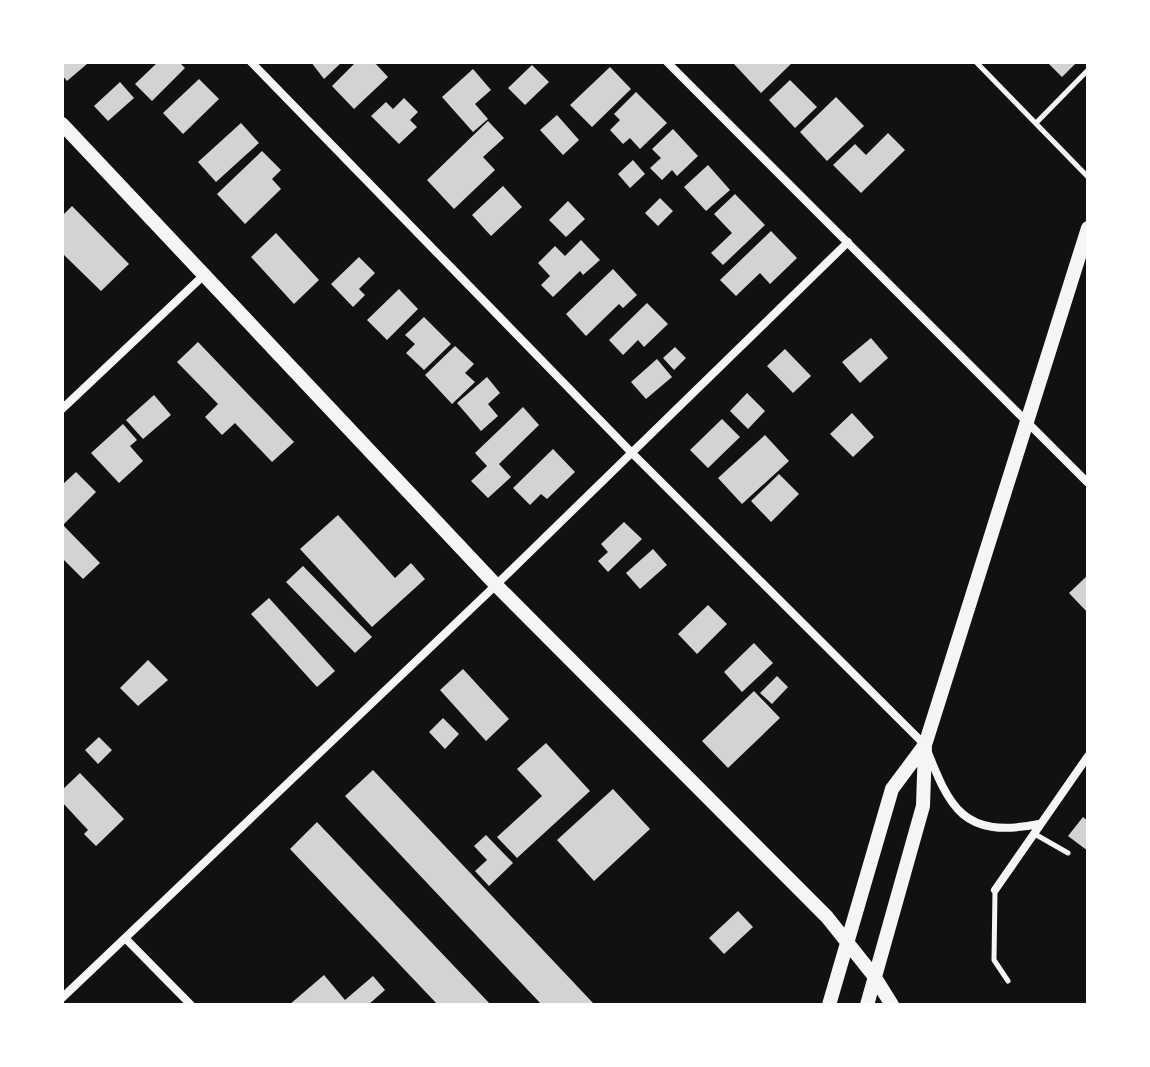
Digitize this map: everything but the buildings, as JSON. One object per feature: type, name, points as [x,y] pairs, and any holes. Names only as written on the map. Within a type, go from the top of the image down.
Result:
[{"type":"main road","points":[[62,124],[496,585],[673,760],[847,940],[892,1005]]},
{"type":"main road","points":[[867,1005],[923,806],[925,745],[1088,228]]},
{"type":"main road","points":[[829,1005],[892,789],[925,745]]},
{"type":"street","points":[[251,62],[632,453],[925,745],[940,784],[958,813],[986,826],[1008,830],[1039,824]]},
{"type":"street","points":[[667,62],[1088,483]]},
{"type":"street","points":[[62,998],[496,585],[848,242]]},
{"type":"street","points":[[62,409],[204,275]]},
{"type":"street","points":[[995,890],[1088,756]]},
{"type":"street","points":[[125,938],[191,1005]]},
{"type":"lane","points":[[976,62],[1088,177]]},
{"type":"lane","points":[[1036,123],[1088,70]]},
{"type":"lane","points":[[1033,833],[1068,853]]},
{"type":"lane","points":[[995,890],[994,960],[1008,981]]}]
